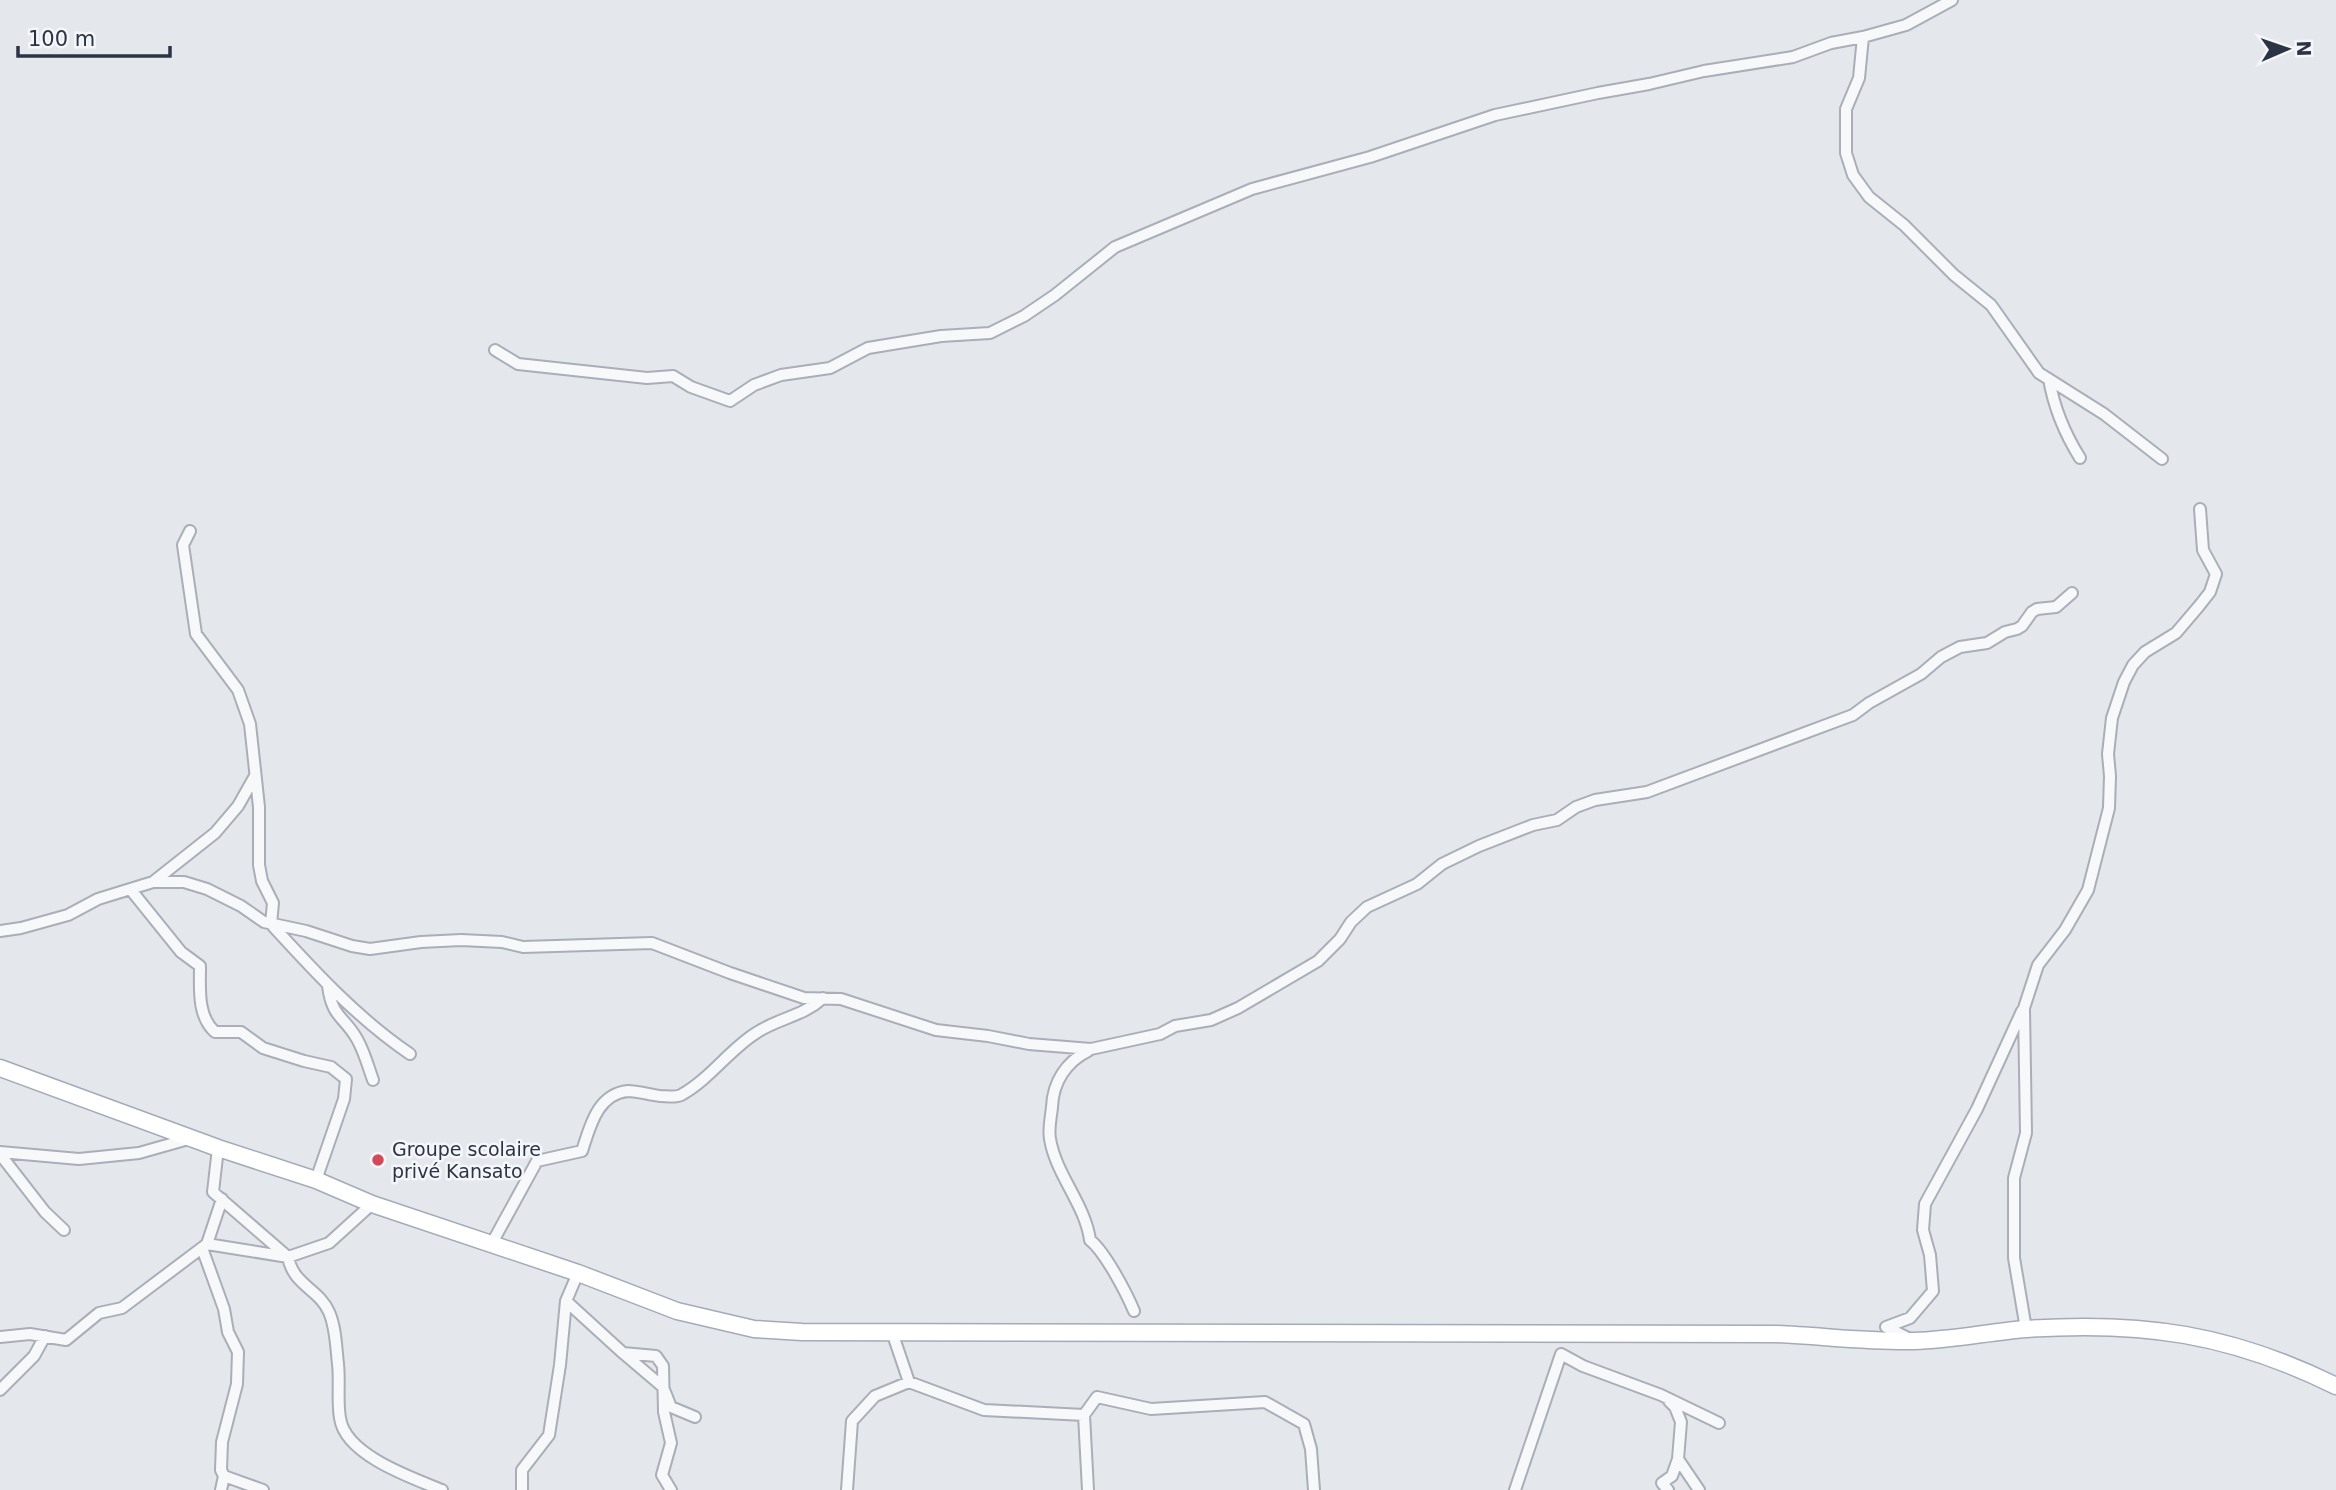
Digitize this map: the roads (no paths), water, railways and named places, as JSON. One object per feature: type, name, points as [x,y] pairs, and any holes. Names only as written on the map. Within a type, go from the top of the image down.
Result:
[{"type":"main road","points":[[0,1068],[316,1180],[372,1204],[578,1273],[677,1311],[754,1329],[802,1332],[1776,1334],[1914,1341],[2026,1329],[2105,1327],[2164,1330],[2207,1338],[2255,1351],[2336,1386]]},
{"type":"street","points":[[495,350],[518,364],[647,378],[673,376],[691,387],[730,401],[754,385],[781,375],[830,368],[868,348],[941,336],[990,333],[1024,316],[1055,295],[1115,247],[1252,189],[1370,157],[1495,115],[1704,71],[1793,57],[1831,43],[1906,25],[1952,0]]},
{"type":"street","points":[[1863,37],[1859,78],[1846,109],[1846,153],[1853,175],[1869,197],[1904,225],[1954,275],[1992,305],[2035,369],[2104,414],[2162,459]]},
{"type":"street","points":[[2049,379],[2053,401],[2062,425],[2080,458]]},
{"type":"street","points":[[1914,1341],[1886,1327],[1910,1318],[1933,1291],[1930,1255],[1923,1230],[1925,1204],[1977,1109],[2024,1008],[2038,965],[2066,930],[2088,890],[2109,808],[2108,754],[2112,718],[2124,682],[2139,658],[2176,633],[2210,592],[2216,574],[2203,550],[2200,509]]},
{"type":"street","points":[[190,531],[183,545],[196,634],[239,690],[250,724],[258,807],[259,865],[262,881],[273,903],[271,924],[328,986],[390,1041],[410,1054]]},
{"type":"street","points":[[1135,1311],[1122,1284],[1097,1246],[1090,1240],[1088,1226],[1058,1165],[1049,1138],[1054,1086],[1064,1071],[1082,1054],[1091,1049],[1160,1034],[1175,1026],[1211,1020],[1238,1008],[1318,961],[1367,907],[1417,884],[1442,864],[1533,825],[1557,820],[1576,807],[1647,792],[1853,715],[1960,647],[1987,643],[2005,632],[2017,629],[2032,612],[2056,607],[2072,593]]},
{"type":"street","points":[[153,883],[215,833],[238,806],[255,776]]},
{"type":"street","points":[[0,932],[68,915],[98,899],[153,883],[184,882],[206,889],[271,924],[370,949],[461,940],[502,942],[523,947],[652,943],[804,998],[841,999],[936,1030],[1028,1044],[1091,1049]]},
{"type":"street","points":[[131,890],[181,952],[200,966],[200,996],[207,1025],[215,1032],[241,1032],[263,1048],[331,1067],[346,1079],[344,1099],[316,1180]]},
{"type":"street","points":[[328,986],[330,1002],[340,1020],[356,1037],[373,1080]]},
{"type":"street","points":[[492,1243],[537,1161],[582,1152],[597,1109],[613,1096],[629,1091],[678,1097],[706,1077],[757,1032],[810,1010],[823,998]]},
{"type":"street","points":[[2024,1008],[2026,1133],[2014,1178],[2014,1258],[2026,1329]]},
{"type":"street","points":[[0,1153],[79,1159],[139,1153],[195,1138]]},
{"type":"street","points":[[218,1147],[213,1192],[288,1257],[291,1271],[328,1308],[338,1371],[340,1421],[351,1440],[366,1455],[442,1490]]},
{"type":"street","points":[[0,1153],[45,1212],[64,1230]]},
{"type":"street","points":[[0,1338],[30,1334],[66,1340],[99,1313],[122,1308],[204,1246],[222,1199]]},
{"type":"street","points":[[204,1246],[288,1257],[329,1243],[372,1204]]},
{"type":"street","points":[[204,1246],[224,1309],[228,1332],[238,1352],[237,1384],[222,1441],[222,1490]]},
{"type":"street","points":[[522,1490],[522,1470],[550,1435],[566,1301],[578,1273]]},
{"type":"street","points":[[566,1301],[663,1387],[671,1408],[695,1416]]},
{"type":"street","points":[[892,1332],[909,1382]]},
{"type":"street","points":[[1545,1334],[1561,1354],[1583,1366],[1661,1395],[1719,1423]]},
{"type":"street","points":[[0,1390],[34,1356],[45,1336]]},
{"type":"street","points":[[623,1353],[656,1356],[663,1366],[664,1412],[671,1443],[662,1475],[671,1490]]},
{"type":"street","points":[[1515,1490],[1561,1354]]},
{"type":"street","points":[[847,1490],[852,1421],[876,1396],[909,1382],[984,1410],[1084,1415]]},
{"type":"street","points":[[1661,1395],[1675,1407],[1681,1422],[1678,1459],[1672,1476],[1662,1483],[1668,1490]]},
{"type":"street","points":[[1088,1490],[1084,1415],[1097,1397],[1151,1409],[1265,1402],[1304,1424],[1311,1449],[1314,1490]]},
{"type":"street","points":[[1678,1459],[1699,1490]]},
{"type":"street","points":[[224,1476],[263,1490]]},
{"type":"place","name":"Groupe scolaire privé Kansato","points":[[378,1160]]}]
